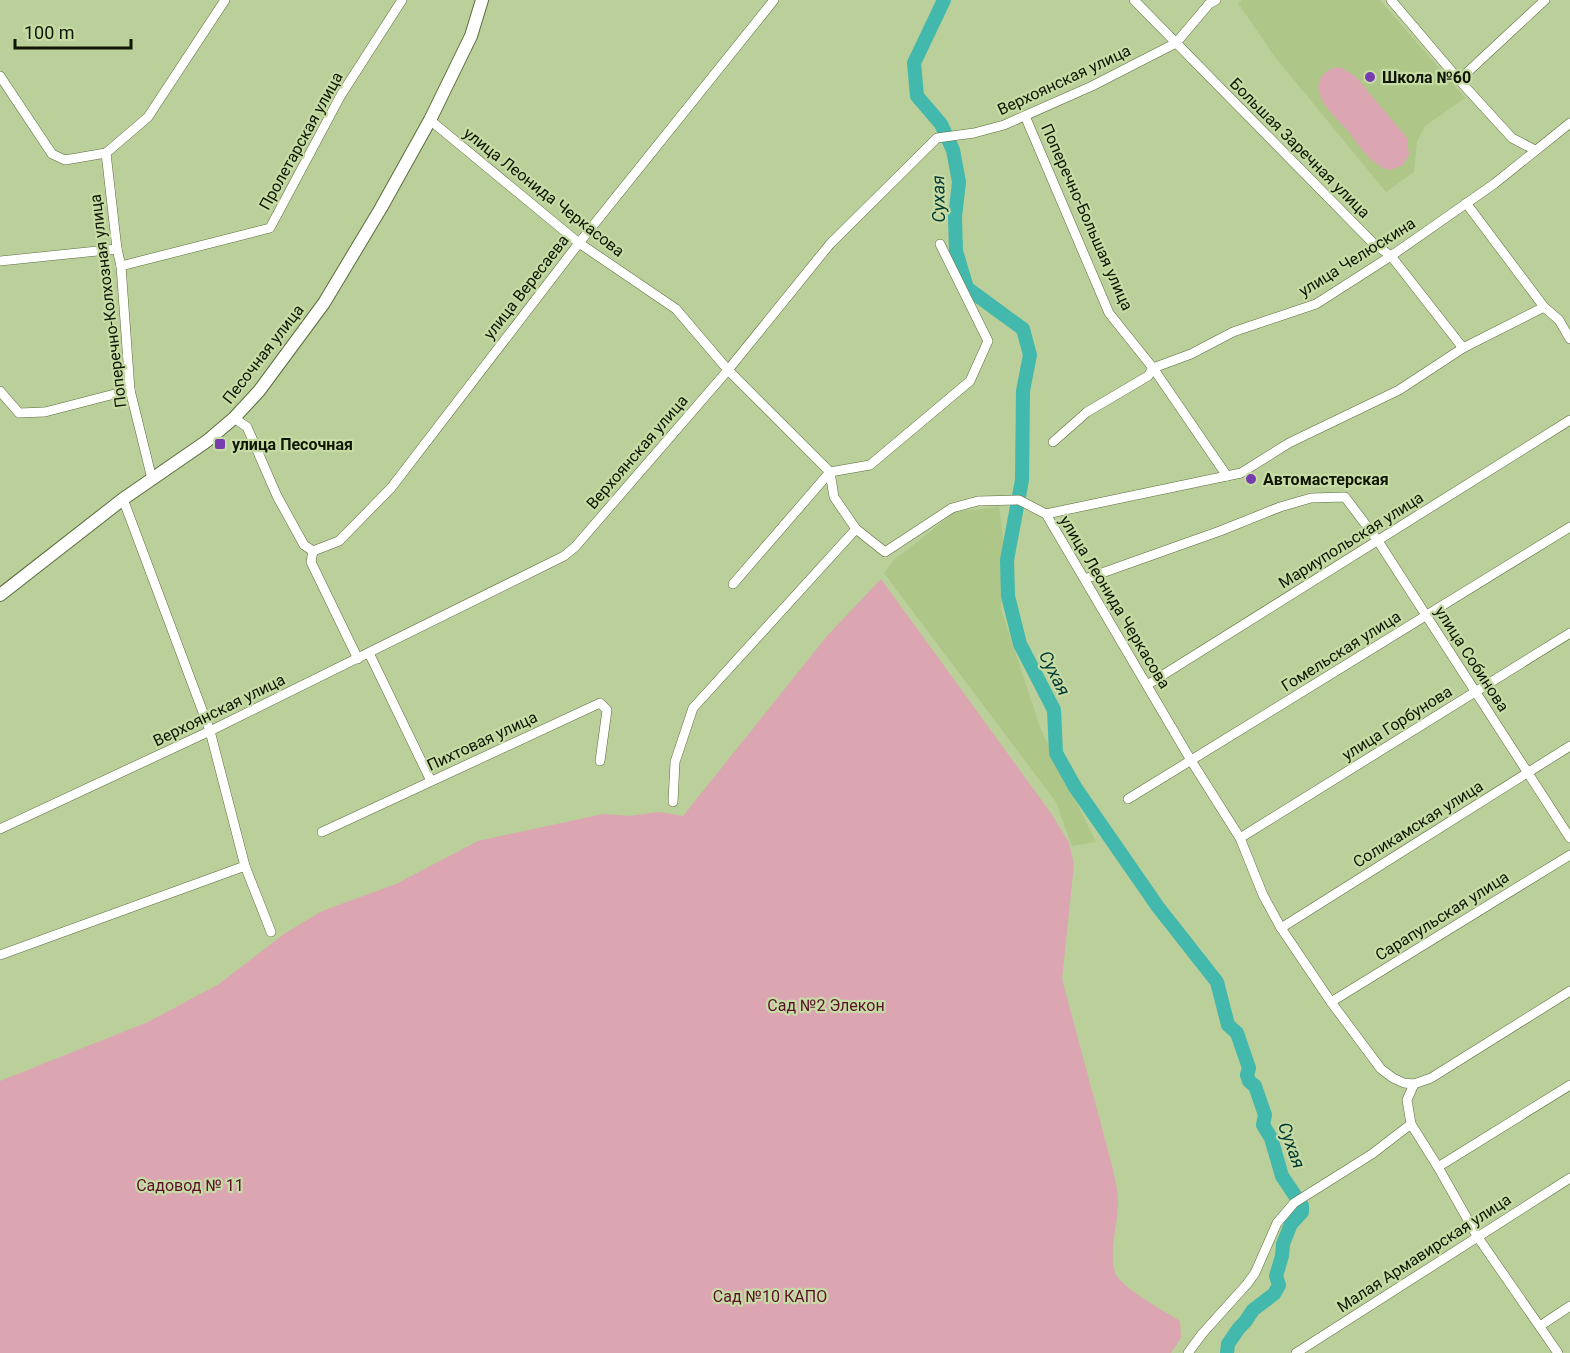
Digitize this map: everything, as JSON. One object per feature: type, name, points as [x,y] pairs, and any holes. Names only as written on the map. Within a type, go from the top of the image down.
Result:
[{"type":"main road","name":"Песочная улица","points":[[0,596],[123,499],[199,447],[234,418],[259,391],[324,303],[381,208],[430,120],[471,36],[482,0]]},
{"type":"street","points":[[0,76],[52,154],[64,160],[106,153],[148,117],[225,0]]},
{"type":"street","name":"Пролетарская улица","points":[[121,266],[270,228],[341,95],[402,0]]},
{"type":"street","name":"улица Вересаева","points":[[313,551],[339,541],[391,488],[579,243],[774,0]]},
{"type":"street","name":"Большая Заречная улица","points":[[1134,0],[1372,242],[1391,256],[1463,348]]},
{"type":"street","name":"Верхоянская улица","points":[[0,829],[210,731],[564,556],[575,547],[728,370],[830,244],[937,138],[1004,125],[1092,86],[1176,43],[1209,4],[1216,0]]},
{"type":"street","points":[[1391,0],[1512,138],[1535,150]]},
{"type":"street","points":[[1459,80],[1545,0]]},
{"type":"street","name":"Поперечно-Большая улица","points":[[1025,116],[1109,313],[1153,368],[1227,476]]},
{"type":"street","name":"улица Леонида Черкасова","points":[[430,120],[579,243],[676,309],[728,370],[830,472],[834,497],[856,529],[885,552],[952,508],[978,501],[1019,500],[1046,514],[1192,762],[1240,838],[1263,896],[1281,928],[1330,1002],[1382,1069],[1404,1083],[1414,1083]]},
{"type":"street","name":"улица Челюскина","points":[[1053,442],[1087,412],[1148,376],[1153,368],[1191,354],[1233,332],[1316,304],[1466,204],[1570,123]]},
{"type":"street","name":"Поперечно-Колхозная улица","points":[[106,153],[121,266],[130,390],[152,479]]},
{"type":"street","points":[[1466,204],[1544,307],[1559,320],[1570,339]]},
{"type":"street","points":[[733,584],[830,472],[870,465],[970,381],[988,341],[940,244]]},
{"type":"street","points":[[0,261],[117,249]]},
{"type":"street","points":[[1046,514],[1241,473],[1289,443],[1399,390],[1463,348],[1544,307]]},
{"type":"street","points":[[0,391],[19,413],[28,413],[45,412],[130,390]]},
{"type":"street","points":[[234,418],[247,427],[277,496],[304,545],[313,551],[311,562],[358,658]]},
{"type":"street","name":"Мариупольская улица","points":[[1147,685],[1570,420]]},
{"type":"street","name":"улица Собинова","points":[[1085,579],[1221,531],[1280,507],[1311,498],[1346,497],[1426,615],[1570,838]]},
{"type":"street","points":[[123,499],[210,731],[246,866],[271,932]]},
{"type":"street","name":"Гомельская улица","points":[[1128,799],[1192,762],[1570,527]]},
{"type":"street","points":[[673,802],[675,762],[693,708],[856,529]]},
{"type":"street","name":"улица Горбунова","points":[[1240,838],[1570,633]]},
{"type":"street","points":[[369,653],[431,781]]},
{"type":"street","name":"Пихтовая улица","points":[[322,832],[600,703],[607,710],[600,761]]},
{"type":"street","name":"Соликамская улица","points":[[1281,928],[1570,746]]},
{"type":"street","name":"Сарапульская улица","points":[[1330,1002],[1570,855]]},
{"type":"street","points":[[0,955],[246,866]]},
{"type":"street","points":[[1558,1353],[1476,1236],[1411,1124],[1407,1100],[1414,1083],[1431,1078],[1570,991]]},
{"type":"street","points":[[1438,1167],[1570,1085]]},
{"type":"street","points":[[1188,1353],[1202,1334],[1248,1284],[1278,1223],[1294,1203],[1374,1152],[1411,1124]]},
{"type":"street","name":"Малая Армавирская улица","points":[[1296,1353],[1570,1178]]},
{"type":"street","points":[[1540,1326],[1570,1306]]},
{"type":"shaded area","name":"Школа №60","points":[[1242,0],[1380,0],[1465,98],[1425,126],[1417,142],[1414,172],[1386,192],[1275,57],[1238,3]]},
{"type":"shaded area","points":[[999,507],[1004,544],[1001,609],[1041,730],[1096,842],[1072,846],[1056,802],[884,573],[894,560],[955,512]]},
{"type":"green space","points":[[1340,67],[1355,76],[1407,138],[1409,155],[1402,166],[1389,170],[1377,164],[1325,105],[1321,98],[1319,82],[1326,72]]},
{"type":"green space","name":"Сад №2 Элекон","points":[[881,579],[1053,816],[1069,843],[1074,865],[1062,979],[1116,1185],[1118,1209],[1113,1263],[1115,1272],[1125,1285],[1180,1321],[1181,1338],[1171,1353],[0,1353],[0,1081],[148,1022],[219,984],[284,934],[322,911],[396,884],[478,841],[603,814],[629,816],[659,812],[683,816],[827,636]]},
{"type":"waterway","name":"Сухая","points":[[944,0],[914,63],[917,96],[941,124],[953,150],[959,182],[955,217],[956,251],[967,288],[1023,329],[1030,355],[1023,391],[1022,480],[1007,560],[1008,596],[1020,644],[1054,710],[1056,753],[1075,787],[1158,907],[1217,982],[1228,1025],[1237,1033],[1249,1068],[1247,1075],[1249,1081],[1255,1086],[1265,1115],[1263,1125],[1271,1138],[1282,1176],[1302,1206],[1302,1212],[1291,1224],[1283,1244],[1276,1276],[1279,1285],[1274,1294],[1253,1310],[1239,1328],[1228,1344],[1227,1353]]},
{"type":"place","name":"Школа №60","points":[[1370,77]]},
{"type":"place","name":"улица Песочная","points":[[220,444]]},
{"type":"place","name":"Автомастерская","points":[[1251,479]]},
{"type":"park label","name":"Садовод № 11","points":[[190,1185]]},
{"type":"park label","name":"Сад №10 КАПО","points":[[770,1296]]}]
